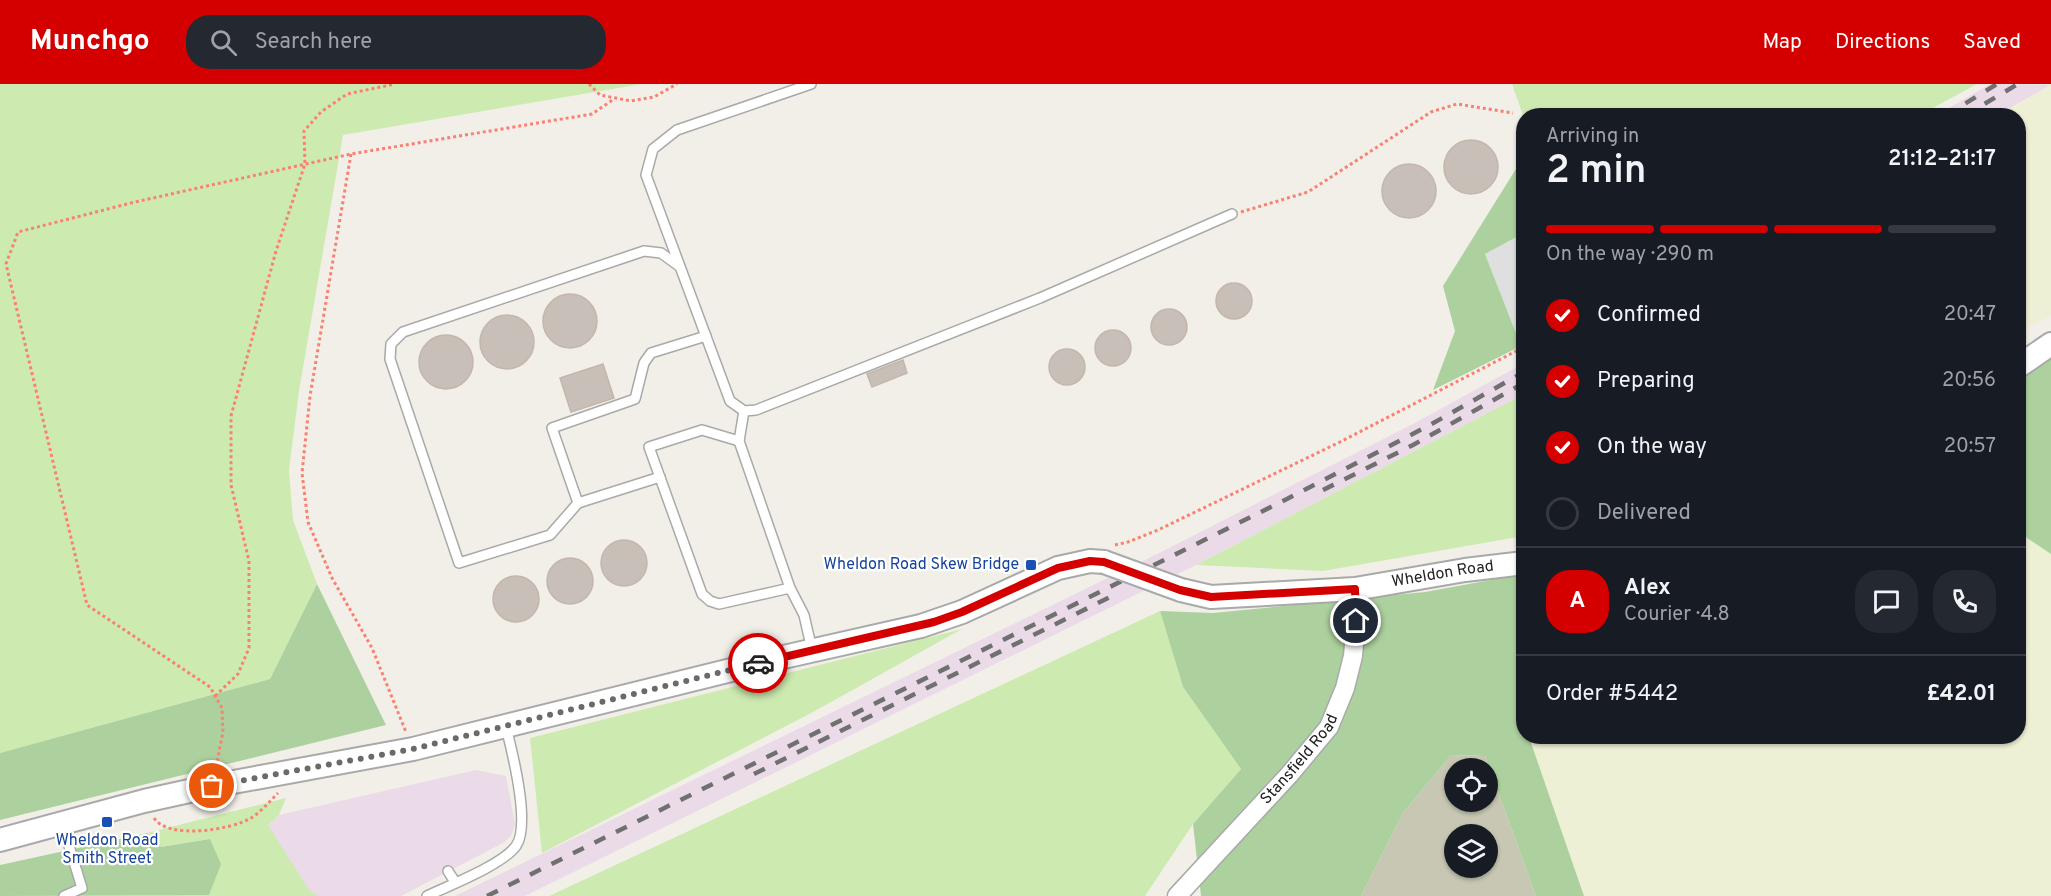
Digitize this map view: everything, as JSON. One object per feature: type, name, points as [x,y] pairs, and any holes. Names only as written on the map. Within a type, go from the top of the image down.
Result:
[{"type":"street","points":[[2026,361],[2051,344]]},
{"type":"street","name":"Wheldon Road","points":[[0,840],[144,801],[212,786],[413,749],[934,622],[962,612],[1058,568],[1090,561],[1106,554],[1180,590],[1211,597],[1355,589],[1465,570],[1516,564]]},
{"type":"street","name":"Stansfield Road","points":[[1177,896],[1289,775],[1329,727],[1345,688],[1353,656],[1356,621],[1355,589]]},
{"type":"lane","points":[[811,84],[677,130],[653,149],[646,175],[730,401],[744,411],[756,410],[1040,298],[1232,214]]},
{"type":"lane","points":[[660,477],[579,503],[550,535],[459,563],[390,359],[391,344],[403,332],[644,251],[661,254],[679,266]]},
{"type":"lane","points":[[579,503],[552,428],[635,399],[644,363],[651,353],[706,336]]},
{"type":"lane","points":[[744,411],[739,441],[790,588],[804,615],[812,650]]},
{"type":"lane","points":[[739,441],[702,430],[650,447],[702,594],[710,602],[719,604],[790,588]]},
{"type":"lane","points":[[427,896],[501,860],[517,845],[522,831],[522,815],[514,758],[506,727]]},
{"type":"lane","points":[[62,824],[82,888],[64,896]]},
{"type":"lane","points":[[448,871],[455,882]]},
{"type":"path","points":[[215,696],[238,674],[249,648],[249,561],[231,485],[231,416],[276,251],[304,164],[304,131],[321,112],[347,94],[395,84]]},
{"type":"path","points":[[590,84],[600,95],[631,101],[654,97],[676,84]]},
{"type":"path","points":[[212,786],[223,732],[222,708],[210,687],[87,606],[6,264],[18,232],[135,202],[351,154],[592,114],[614,99]]},
{"type":"path","points":[[1232,214],[1308,192],[1431,112],[1457,104],[1513,113]]},
{"type":"path","points":[[351,154],[310,396],[302,473],[308,522],[332,578],[372,648],[413,749]]},
{"type":"path","points":[[1106,554],[1340,442],[1516,350]]},
{"type":"path","points":[[144,801],[157,823],[176,831],[233,826],[250,819],[261,810],[278,793],[294,771]]},
{"type":"shaded area","points":[[1990,84],[2051,85],[2010,108],[1949,108]]},
{"type":"shaded area","points":[[2051,85],[2051,316],[2026,328],[2026,108],[2010,108]]},
{"type":"shaded area","points":[[1516,237],[1516,333],[1485,254]]},
{"type":"shaded area","points":[[1516,367],[1516,398],[1196,565],[525,896],[455,896],[1157,554],[1413,424]]},
{"type":"shaded area","points":[[2026,538],[2051,554],[2051,896],[1584,896],[1531,744],[2026,744]]},
{"type":"shaded area","points":[[1451,755],[1485,756],[1486,758],[1449,758]]},
{"type":"shaded area","points":[[1444,763],[1444,812],[1498,812],[1498,792],[1536,896],[1361,896],[1403,813]]},
{"type":"shaded area","points":[[476,770],[506,776],[515,824],[512,834],[505,842],[401,896],[0,896],[0,890],[158,865],[268,825],[279,815]]},
{"type":"green space","points":[[0,84],[642,84],[343,135],[299,391],[289,470],[293,520],[317,584],[270,679],[0,753]]},
{"type":"green space","points":[[1512,84],[1977,84],[1933,108],[1520,108]]},
{"type":"green space","points":[[1516,169],[1516,237],[1485,254],[1516,333],[1516,348],[1433,390],[1455,331],[1443,286]]},
{"type":"green space","points":[[2051,359],[2051,554],[2026,536],[2026,375]]},
{"type":"green space","points":[[1516,398],[1516,537],[1323,571],[1196,565]]},
{"type":"green space","points":[[1516,575],[1516,744],[1531,744],[1584,896],[1536,896],[1498,792],[1498,758],[1451,755],[1444,758],[1444,763],[1403,813],[1361,896],[1201,896],[1193,824],[1241,769],[1183,687],[1160,611],[1213,613],[1425,592]]},
{"type":"green space","points":[[317,584],[386,725],[0,820],[0,753],[270,679]]},
{"type":"green space","points":[[1160,611],[1183,687],[1241,769],[1193,824],[1145,896],[549,896]]},
{"type":"green space","points":[[962,629],[815,711],[542,853],[530,738]]},
{"type":"green space","points":[[286,798],[279,815],[268,825],[310,891],[319,896],[144,896],[171,894],[210,839],[161,847],[147,833]]},
{"type":"green space","points":[[147,833],[161,847],[210,839],[221,864],[209,895],[0,896],[0,865]]},
{"type":"building","points":[[1466,140],[1476,140],[1486,144],[1494,152],[1498,167],[1494,182],[1486,190],[1476,194],[1466,194],[1456,190],[1448,182],[1444,172],[1444,162],[1448,152],[1456,144]]},
{"type":"building","points":[[1404,164],[1414,164],[1424,168],[1432,176],[1436,191],[1432,206],[1424,214],[1414,218],[1404,218],[1394,214],[1386,206],[1382,196],[1382,186],[1386,176],[1394,168]]},
{"type":"building","points":[[1234,283],[1247,288],[1252,301],[1247,314],[1234,319],[1221,314],[1216,301],[1221,288]]},
{"type":"building","points":[[565,294],[575,294],[585,298],[593,306],[597,321],[593,336],[585,344],[575,348],[565,348],[555,344],[547,336],[543,326],[543,316],[547,306],[555,298]]},
{"type":"building","points":[[1169,309],[1182,314],[1187,327],[1182,340],[1169,345],[1156,340],[1151,327],[1156,314]]},
{"type":"building","points":[[502,315],[512,315],[522,319],[530,327],[534,342],[530,357],[522,365],[512,369],[502,369],[492,365],[484,357],[480,347],[480,337],[484,327],[492,319]]},
{"type":"building","points":[[1113,330],[1126,335],[1131,348],[1126,361],[1113,366],[1100,361],[1095,348],[1100,335]]},
{"type":"building","points":[[441,335],[451,335],[461,339],[469,347],[473,362],[469,377],[461,385],[451,389],[441,389],[431,385],[423,377],[419,367],[419,357],[423,347],[431,339]]},
{"type":"building","points":[[1067,349],[1080,354],[1085,367],[1080,380],[1067,385],[1054,380],[1049,367],[1054,354]]},
{"type":"building","points":[[903,360],[907,373],[872,387],[867,374]]},
{"type":"building","points":[[603,364],[614,398],[571,412],[560,378]]},
{"type":"building","points":[[624,540],[640,547],[647,563],[640,579],[624,586],[608,579],[601,563],[608,547]]},
{"type":"building","points":[[570,558],[586,565],[593,581],[586,597],[570,604],[554,597],[547,581],[554,565]]},
{"type":"building","points":[[516,576],[532,583],[539,599],[532,615],[516,622],[500,615],[493,599],[500,583]]},
{"type":"railway","points":[[1958,108],[1997,84]]},
{"type":"railway","points":[[1978,108],[2018,84]]},
{"type":"railway","points":[[487,896],[1285,500],[1428,426],[1516,376]]},
{"type":"railway","points":[[1323,490],[1413,445],[1516,387]]},
{"type":"railway","points":[[754,774],[1114,595]]},
{"type":"way so far","points":[[212,786],[413,749],[758,663]]},
{"type":"place","name":"Wheldon Road Skew Bridge","points":[[1031,565]]},
{"type":"place","name":"Wheldon Road Smith Street","points":[[107,822]]},
{"type":"route","points":[[758,663],[921,626],[962,612],[1058,568],[1090,561],[1104,562],[1180,590],[1211,597],[1355,589],[1356,621]]}]
